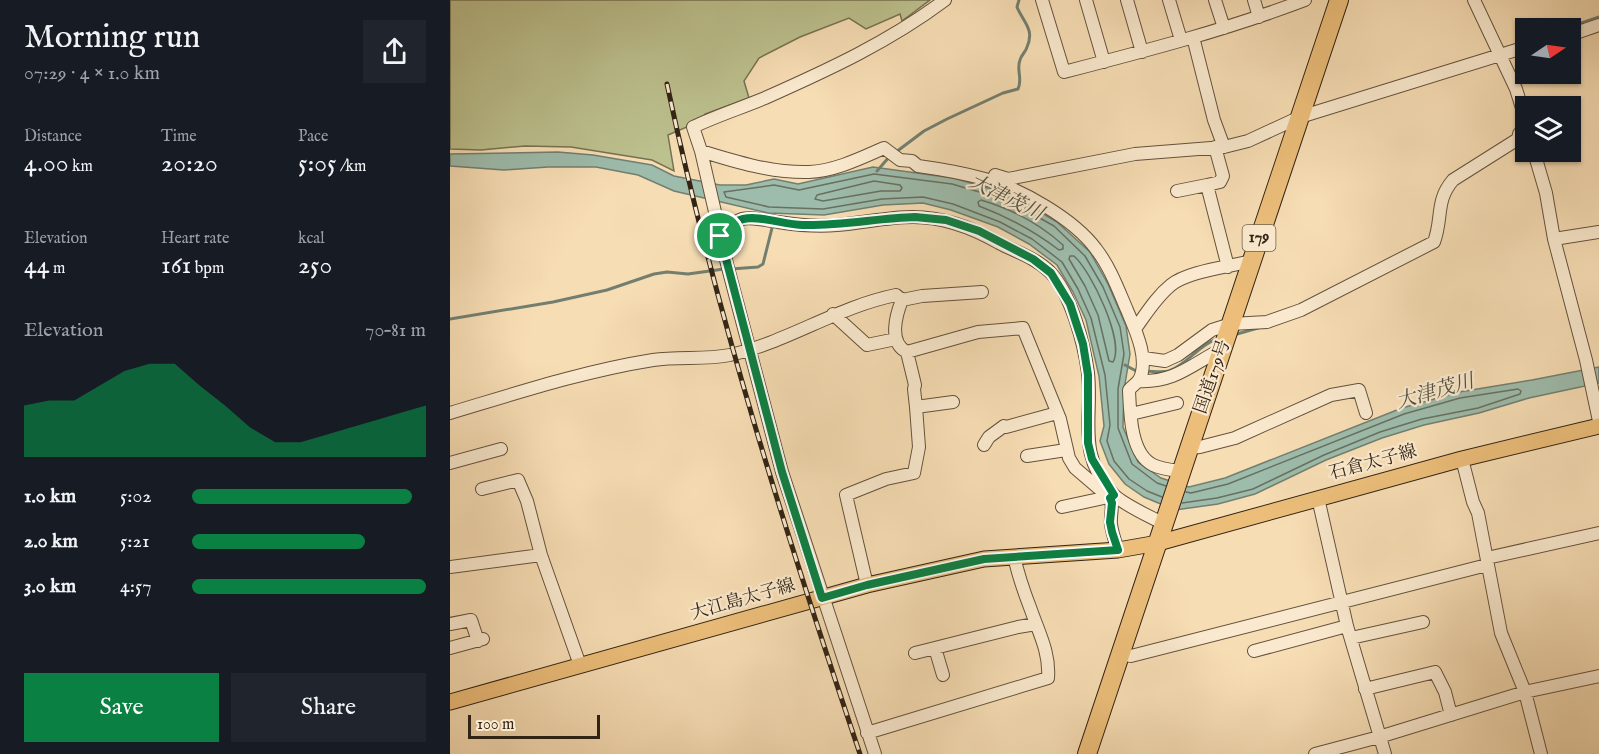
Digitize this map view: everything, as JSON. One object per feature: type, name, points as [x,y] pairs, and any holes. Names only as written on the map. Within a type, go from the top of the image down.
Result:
[{"type":"highway","name":"国道179号","points":[[1087,754],[1339,0]]},
{"type":"main road","name":"石倉太子線","points":[[1158,543],[1462,459],[1599,426]]},
{"type":"main road","name":"大江島太子線","points":[[450,702],[867,585],[984,559],[1118,550],[1158,543]]},
{"type":"street","points":[[875,754],[782,472],[693,127],[868,50],[945,0]]},
{"type":"street","points":[[1042,0],[1064,72],[1224,28],[1305,0]]},
{"type":"street","points":[[1086,0],[1104,62]]},
{"type":"street","points":[[1127,0],[1142,51]]},
{"type":"street","points":[[1169,0],[1187,39],[1214,120],[1223,176],[1220,182],[1177,191]]},
{"type":"street","points":[[1215,0],[1224,28]]},
{"type":"street","points":[[1254,0],[1259,17]]},
{"type":"street","points":[[1474,0],[1518,96]]},
{"type":"street","points":[[1581,31],[1599,25]]},
{"type":"street","points":[[906,160],[943,163],[1008,179],[1135,154],[1219,147],[1248,141],[1300,117],[1515,50]]},
{"type":"street","points":[[1144,358],[1166,361],[1212,330],[1231,324],[1267,322],[1301,310],[1434,242],[1438,231],[1440,202],[1445,189],[1453,180],[1515,141]]},
{"type":"street","points":[[701,151],[767,169],[810,172],[835,167],[884,148],[918,165],[958,172],[1005,187],[1060,215],[1074,225],[1095,247],[1107,266],[1135,329],[1144,358],[1138,381],[1130,390],[1135,440],[1147,462],[1155,467],[1180,474]]},
{"type":"street","points":[[1537,162],[1599,421]]},
{"type":"street","points":[[1207,185],[1228,267]]},
{"type":"street","points":[[720,236],[729,226],[742,219],[801,225],[836,225],[883,218],[915,217],[946,220],[979,231],[1033,259],[1051,273],[1070,304],[1083,344],[1088,375],[1088,443],[1092,459],[1112,496],[1110,522],[1118,550]]},
{"type":"street","points":[[1554,238],[1599,232]]},
{"type":"street","points":[[1135,329],[1159,296],[1172,284],[1193,275],[1251,261]]},
{"type":"street","points":[[902,300],[922,296],[982,292]]},
{"type":"street","points":[[450,413],[572,377],[621,366],[655,360],[728,356],[783,339],[833,314],[896,295],[902,300]]},
{"type":"street","points":[[902,300],[896,314],[896,339],[902,350],[907,352],[978,332],[1023,328],[1057,413],[1066,450],[1075,468],[1112,496],[1165,521]]},
{"type":"street","points":[[833,314],[867,345],[896,339]]},
{"type":"street","points":[[1138,381],[1151,382],[1170,378],[1224,348]]},
{"type":"street","points":[[867,585],[846,495],[886,479],[914,473],[919,447],[915,385],[907,352]]},
{"type":"street","points":[[1189,448],[1235,438],[1331,395],[1359,390],[1365,413]]},
{"type":"street","points":[[916,407],[953,402]]},
{"type":"street","points":[[1131,414],[1177,403]]},
{"type":"street","points":[[984,445],[989,437],[1004,426],[1057,413]]},
{"type":"street","points":[[450,463],[501,449]]},
{"type":"street","points":[[1027,456],[1066,450]]},
{"type":"street","points":[[1462,459],[1478,513],[1501,633],[1525,692],[1540,754]]},
{"type":"street","points":[[482,489],[518,480],[527,501],[542,555],[580,665]]},
{"type":"street","points":[[1062,507],[1112,496]]},
{"type":"street","points":[[1318,498],[1349,632],[1385,754]]},
{"type":"street","points":[[1121,654],[1131,656],[1599,532]]},
{"type":"street","points":[[450,567],[542,555]]},
{"type":"street","points":[[867,733],[1048,678],[1047,651],[1020,580],[1014,556]]},
{"type":"street","points":[[450,624],[471,620],[481,640],[450,648]]},
{"type":"street","points":[[1254,651],[1349,632],[1423,622]]},
{"type":"street","points":[[915,653],[1036,624]]},
{"type":"street","points":[[935,648],[943,675]]},
{"type":"street","points":[[1365,689],[1435,672],[1445,692],[1451,715]]},
{"type":"street","points":[[1315,754],[1379,737],[1525,692],[1599,676]]},
{"type":"green space","points":[[450,0],[930,0],[902,21],[900,14],[866,29],[849,18],[800,37],[759,58],[744,81],[749,98],[705,114],[701,121],[668,135],[674,171],[652,160],[571,147],[450,149]]},
{"type":"water","name":"大津茂川","points":[[558,152],[593,155],[652,165],[674,176],[720,185],[746,185],[774,179],[798,184],[873,167],[953,178],[1002,192],[1023,202],[1057,222],[1090,252],[1108,284],[1126,326],[1130,354],[1124,390],[1123,427],[1138,462],[1161,478],[1189,487],[1225,478],[1402,408],[1459,392],[1599,367],[1599,383],[1424,425],[1382,438],[1326,460],[1255,494],[1218,504],[1175,510],[1144,497],[1125,484],[1109,464],[1100,441],[1104,426],[1099,376],[1086,320],[1057,265],[1029,244],[998,227],[951,210],[923,203],[883,205],[824,215],[768,213],[674,191],[638,175],[596,167],[504,170],[450,166],[450,154]]},
{"type":"waterway","points":[[896,152],[924,131],[947,119],[1003,93],[1018,89],[1019,64],[1030,35],[1017,7],[1019,0]]},
{"type":"waterway","points":[[1581,23],[1599,17]]},
{"type":"waterway","points":[[877,171],[890,156]]},
{"type":"waterway","points":[[731,269],[758,267],[763,264],[773,224]]},
{"type":"waterway","points":[[450,319],[553,302],[607,290],[654,274],[667,272],[688,274],[724,269]]},
{"type":"waterway","points":[[1237,334],[1258,328]]},
{"type":"waterway","points":[[1144,371],[1160,372],[1176,368],[1217,339]]},
{"type":"waterway","points":[[1125,365],[1138,372]]},
{"type":"railway","points":[[667,84],[707,254],[754,422],[805,588],[860,754]]},
{"type":"route","points":[[915,217],[946,220],[979,231],[1033,259],[1051,273],[1070,304],[1083,344],[1088,375],[1088,443],[1092,459],[1114,495],[1110,498],[1112,503],[1110,522],[1118,550],[984,559],[867,585],[822,598],[782,472],[720,236],[729,226],[742,219],[801,225],[836,225],[883,218],[915,217]]}]
